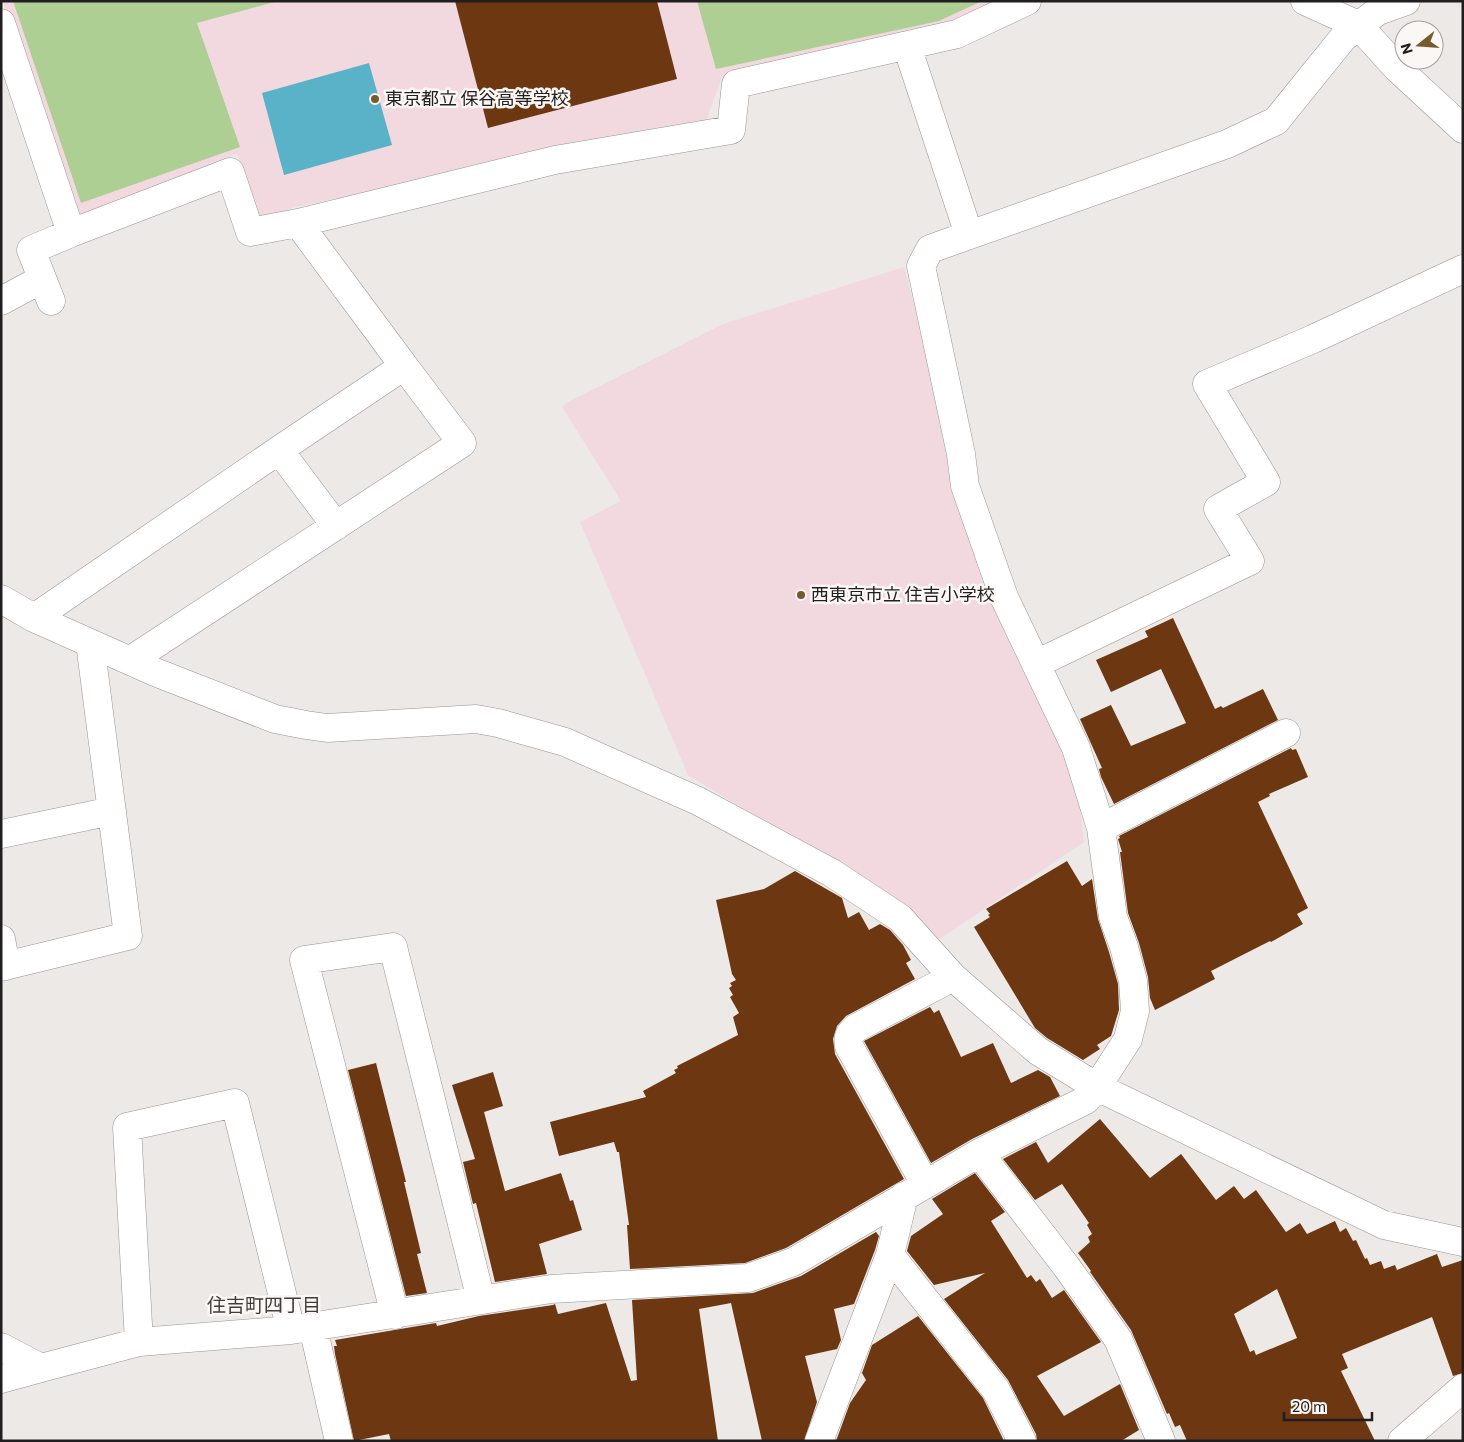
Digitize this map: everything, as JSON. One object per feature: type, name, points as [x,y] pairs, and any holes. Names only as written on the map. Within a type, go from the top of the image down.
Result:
[{"type":"street","points":[[1,302],[47,290],[31,250],[230,172],[250,232],[298,223],[555,160],[731,130],[736,84],[957,34],[1027,1]]},
{"type":"street","points":[[1305,1],[1370,13]]},
{"type":"street","points":[[1,1379],[139,1342],[302,1329],[552,1289],[748,1278],[793,1262],[979,1153],[1086,1100],[1097,1087],[1128,1039],[1135,1011],[1133,981],[1124,947],[1113,917],[1101,828],[1076,748],[1004,597],[966,486],[961,454],[921,266],[930,249],[1227,144],[1276,122],[1343,38],[1370,13],[1406,1]]},
{"type":"street","points":[[1370,13],[1397,68],[1463,130]]},
{"type":"street","points":[[1,23],[71,233]]},
{"type":"street","points":[[907,46],[969,235]]},
{"type":"street","points":[[131,660],[462,443],[298,223]]},
{"type":"street","points":[[1036,664],[1250,561],[1218,509],[1266,482],[1207,384],[1463,269]]},
{"type":"street","points":[[34,618],[404,366]]},
{"type":"street","points":[[279,450],[336,526]]},
{"type":"street","points":[[1,599],[34,618],[155,672],[275,718],[327,728],[476,719],[498,723],[565,742],[698,800],[832,873],[900,918],[953,978],[1038,1051],[1097,1087],[1384,1225],[1463,1242]]},
{"type":"street","points":[[1,939],[3,966],[128,936],[90,643]]},
{"type":"street","points":[[1101,828],[1286,733]]},
{"type":"street","points":[[1,834],[112,812]]},
{"type":"street","points":[[395,1315],[304,960],[393,947],[481,1300]]},
{"type":"street","points":[[819,1441],[915,1190],[849,1046],[848,1038],[850,1033],[856,1028],[953,978]]},
{"type":"street","points":[[139,1342],[127,1127],[235,1103],[302,1329],[339,1441]]},
{"type":"street","points":[[979,1153],[1066,1266],[1118,1338],[1161,1441]]},
{"type":"street","points":[[890,1255],[996,1390],[1022,1441]]},
{"type":"street","points":[[1,1347],[41,1368]]},
{"type":"street","points":[[1402,1441],[1463,1388]]},
{"type":"shaded area","name":"東京都立 保谷高等学校","points":[[3,1],[1005,1],[944,27],[722,77],[706,121],[295,207],[260,219],[237,154],[77,220]]},
{"type":"shaded area","name":"西東京市立 住吉小学校","points":[[904,267],[949,437],[1064,748],[1079,797],[1084,842],[938,940],[758,818],[688,775],[580,522],[621,501],[562,407],[568,402],[723,324]]},
{"type":"green space","points":[[13,1],[278,1],[197,23],[240,147],[81,203]]},
{"type":"green space","points":[[697,1],[982,1],[939,21],[716,69]]},
{"type":"water","points":[[369,63],[392,145],[284,175],[262,93]]},
{"type":"building","points":[[455,1],[657,1],[677,79],[488,128]]},
{"type":"building","points":[[1173,618],[1215,709],[1221,706],[1223,708],[1263,689],[1278,720],[1114,804],[1101,777],[1099,769],[1102,768],[1080,719],[1111,705],[1131,746],[1186,723],[1161,669],[1111,692],[1096,660],[1148,637],[1145,631]]},
{"type":"building","points":[[1291,748],[1292,750],[1296,749],[1308,777],[1269,794],[1270,796],[1258,802],[1308,908],[1297,914],[1303,924],[1211,971],[1215,979],[1155,1010],[1150,998],[1148,977],[1139,943],[1128,913],[1119,836]]},
{"type":"building","points":[[1067,861],[1082,886],[1092,879],[1098,919],[1118,984],[1119,1010],[1111,1036],[1097,1045],[1100,1049],[1083,1060],[1047,1038],[1035,1028],[974,927],[990,917],[986,909]]},
{"type":"building","points":[[795,871],[842,898],[848,918],[859,912],[869,930],[880,924],[890,930],[903,945],[911,960],[906,963],[915,979],[846,1016],[837,1026],[833,1039],[835,1054],[904,1179],[786,1248],[745,1263],[630,1269],[627,1225],[629,1225],[619,1152],[617,1152],[614,1142],[559,1156],[550,1122],[646,1097],[643,1091],[676,1073],[674,1070],[678,1068],[677,1066],[738,1035],[733,1017],[739,1013],[730,997],[733,995],[729,988],[732,986],[730,983],[736,980],[732,974],[716,900],[764,889]]},
{"type":"building","points":[[930,1007],[934,1013],[939,1010],[961,1057],[993,1043],[1011,1083],[1038,1070],[1050,1077],[1060,1096],[972,1139],[931,1163],[864,1041]]},
{"type":"building","points":[[376,1063],[406,1182],[404,1182],[421,1253],[417,1254],[427,1293],[406,1296],[348,1070]]},
{"type":"building","points":[[493,1072],[503,1106],[484,1112],[505,1191],[561,1173],[570,1201],[573,1200],[582,1230],[539,1244],[547,1274],[495,1282],[476,1203],[473,1204],[463,1162],[475,1159],[452,1085]]},
{"type":"building","points":[[1100,1119],[1150,1178],[1181,1154],[1216,1200],[1234,1186],[1244,1199],[1256,1190],[1286,1232],[1300,1223],[1307,1234],[1335,1221],[1340,1232],[1346,1228],[1353,1241],[1356,1240],[1370,1265],[1381,1261],[1384,1269],[1395,1265],[1397,1270],[1437,1254],[1442,1267],[1463,1260],[1463,1373],[1453,1376],[1432,1317],[1342,1354],[1348,1368],[1341,1371],[1375,1441],[1187,1441],[1180,1425],[1175,1427],[1169,1413],[1167,1414],[1131,1330],[1078,1253],[1090,1242],[1088,1237],[1092,1234],[1087,1225],[1089,1223],[1062,1184],[1035,1200],[1003,1159],[1036,1142],[1048,1163]],"holes":[[[1277,1289],[1297,1338],[1256,1355],[1254,1350],[1250,1352],[1234,1314]]]},
{"type":"building","points":[[975,1173],[1005,1212],[991,1221],[1027,1278],[1031,1275],[1036,1282],[1040,1279],[1052,1298],[1064,1290],[1101,1342],[1037,1376],[1064,1416],[1120,1384],[1139,1430],[1121,1441],[1037,1441],[1036,1434],[1008,1380],[944,1299],[985,1273],[934,1285],[907,1251],[911,1236],[943,1214],[932,1199]]},
{"type":"building","points":[[876,1232],[879,1236],[875,1250],[854,1304],[834,1309],[841,1340],[837,1349],[805,1356],[817,1402],[804,1441],[762,1441],[731,1303],[699,1309],[718,1441],[391,1441],[389,1434],[354,1441],[335,1354],[334,1346],[337,1346],[335,1340],[436,1323],[437,1326],[479,1316],[555,1304],[558,1314],[606,1303],[631,1381],[637,1380],[632,1300],[753,1293],[801,1276]]},
{"type":"building","points":[[918,1316],[983,1398],[1004,1441],[836,1441],[850,1403],[866,1380],[862,1373],[872,1345]]},
{"type":"place","name":"東京都立 保谷高等学校","points":[[375,99]]},
{"type":"place","name":"西東京市立 住吉小学校","points":[[801,595]]},
{"type":"district","name":"住吉町四丁目","points":[[264,1305]]}]
